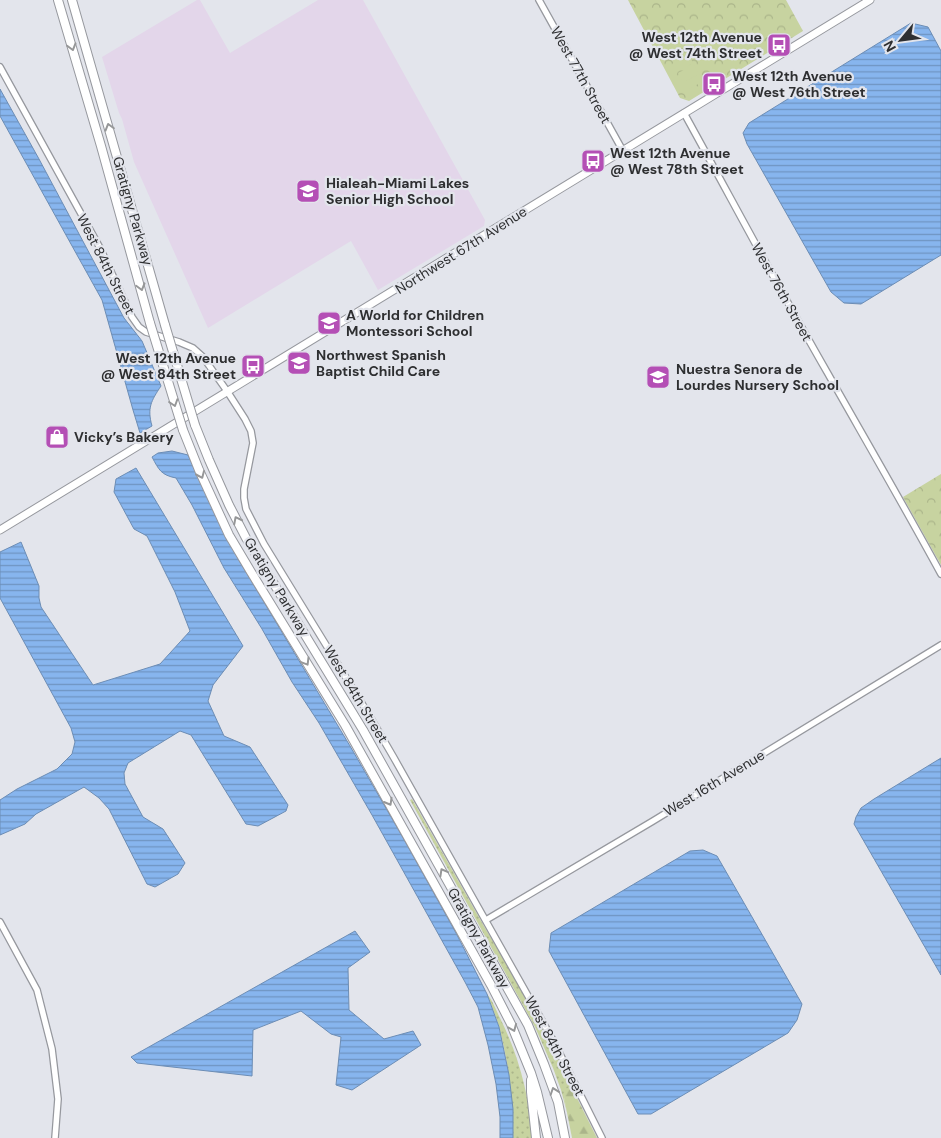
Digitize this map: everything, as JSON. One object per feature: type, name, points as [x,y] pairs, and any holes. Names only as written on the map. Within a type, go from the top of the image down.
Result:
[{"type":"highway","name":"Gratigny Parkway","points":[[58,0],[150,323],[183,430],[203,479],[230,535],[345,725],[491,985],[511,1024],[530,1073],[537,1092],[548,1138]]},
{"type":"highway","name":"Gratigny Parkway","points":[[72,0],[165,325],[195,425],[209,460],[246,538],[362,730],[528,1025],[558,1102],[565,1138]]},
{"type":"highway","points":[[530,1073],[536,1138]]},
{"type":"main road","name":"Northwest 67th Avenue","points":[[0,530],[870,0]]},
{"type":"street","name":"West 77th Street","points":[[539,0],[622,150]]},
{"type":"street","name":"West 84th Street","points":[[0,68],[96,240],[132,317],[146,332],[179,342],[193,348],[203,356],[251,431],[253,443],[244,489],[246,509],[264,544],[369,714],[486,920],[554,1042],[602,1138]]},
{"type":"street","name":"West 76th Street","points":[[684,113],[826,371],[883,472],[900,498],[941,574]]},
{"type":"street","name":"West 16th Avenue","points":[[486,920],[653,821],[941,645]]},
{"type":"street","points":[[0,922],[37,990],[52,1049],[58,1099],[55,1138]]},
{"type":"shaded area","name":"Hialeah-Miami Lakes Senior High School","points":[[197,0],[200,0],[230,53],[318,0],[363,0],[485,220],[484,226],[378,290],[351,241],[208,328],[134,162],[102,57]]},
{"type":"green space","points":[[628,0],[786,0],[803,31],[689,101],[680,98]]},
{"type":"green space","points":[[689,54],[693,63],[677,72],[672,64]]},
{"type":"green space","points":[[694,65],[698,72],[682,80],[678,73]]},
{"type":"green space","points":[[699,74],[703,81],[688,90],[684,82]]},
{"type":"green space","points":[[941,474],[941,565],[903,497]]},
{"type":"green space","points":[[412,799],[547,1034],[572,1088],[569,1087],[564,1097],[568,1116],[553,1068],[535,1027],[410,800]]},
{"type":"green space","points":[[487,994],[507,1032],[518,1062],[529,1107],[533,1138],[513,1138],[508,1068],[498,1023]]},
{"type":"green space","points":[[569,1087],[572,1088],[597,1138],[572,1138],[564,1097],[565,1090]]},
{"type":"water","points":[[911,23],[928,27],[941,51],[941,255],[861,304],[844,303],[831,292],[747,144],[743,133],[749,123]]},
{"type":"water","points":[[0,89],[124,318],[142,341],[161,386],[150,409],[152,426],[140,433],[102,300],[0,116]]},
{"type":"water","points":[[172,451],[188,455],[240,562],[402,836],[456,933],[487,994],[499,1027],[509,1075],[513,1109],[513,1138],[500,1138],[500,1117],[496,1084],[478,1007],[372,815],[319,723],[292,682],[224,568],[176,478],[161,471],[152,457],[158,453]]},
{"type":"water","points":[[136,468],[243,646],[213,685],[208,701],[224,736],[250,747],[288,805],[286,811],[258,826],[246,824],[191,735],[180,731],[128,763],[124,773],[125,784],[143,817],[163,829],[185,863],[178,874],[155,887],[147,884],[109,809],[99,798],[84,787],[36,814],[25,824],[0,835],[0,800],[17,789],[57,769],[72,754],[75,742],[71,728],[0,598],[0,552],[21,542],[39,586],[41,607],[93,685],[160,664],[190,631],[175,592],[147,536],[134,529],[114,492],[116,479]]},
{"type":"water","points":[[941,758],[941,975],[854,824],[861,808]]},
{"type":"water","points":[[703,850],[717,856],[802,1004],[797,1020],[788,1033],[651,1114],[638,1114],[549,951],[551,933],[690,851]]},
{"type":"water","points":[[355,931],[370,952],[348,968],[349,1010],[384,1039],[413,1031],[421,1045],[352,1090],[336,1085],[341,1037],[331,1034],[301,1011],[253,1030],[252,1076],[137,1063],[131,1057]]},
{"type":"place","name":"West 12th Avenue @ West 74th Street","points":[[779,45]]},
{"type":"place","name":"West 12th Avenue @ West 76th Street","points":[[714,84]]},
{"type":"place","name":"West 12th Avenue @ West 78th Street","points":[[593,161]]},
{"type":"place","name":"Hialeah-Miami Lakes Senior High School","points":[[308,191]]},
{"type":"place","name":"A World for Children Montessori School","points":[[329,323]]},
{"type":"place","name":"Northwest Spanish Baptist Child Care","points":[[299,363]]},
{"type":"place","name":"West 12th Avenue @ West 84th Street","points":[[253,366]]},
{"type":"place","name":"Nuestra Senora de Lourdes Nursery School","points":[[658,377]]},
{"type":"place","name":"Vicky’s Bakery","points":[[57,437]]}]
